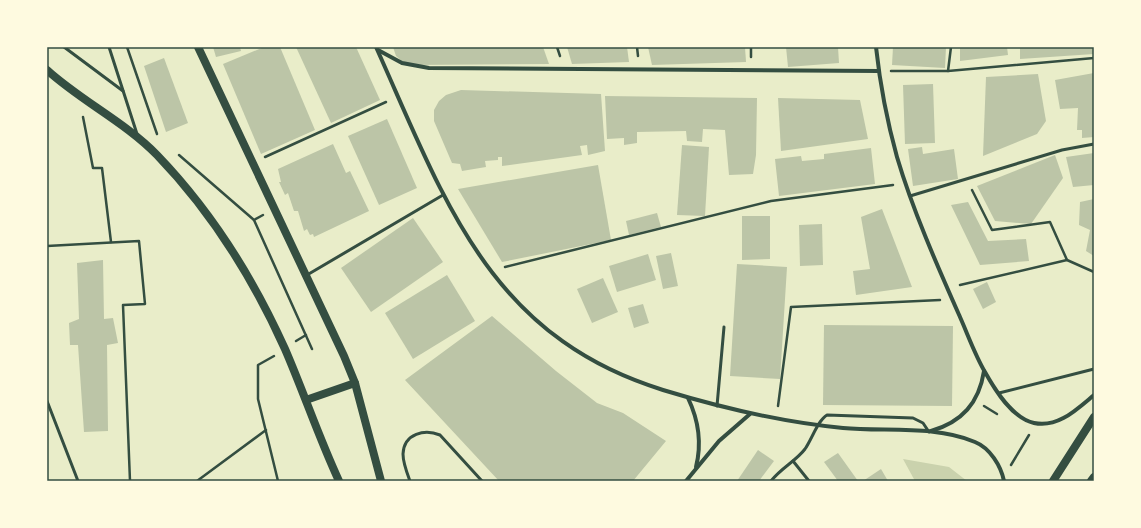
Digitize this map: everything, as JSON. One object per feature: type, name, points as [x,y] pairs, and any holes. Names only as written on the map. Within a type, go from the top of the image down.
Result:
[{"type":"main road","points":[[198,47],[332,329],[355,384],[381,481]]},
{"type":"main road","points":[[47,70],[84,100],[138,138],[157,155],[192,195],[225,238],[253,284],[285,349],[340,481]]},
{"type":"main road","points":[[306,400],[355,384]]},
{"type":"main road","points":[[1053,481],[1094,417]]},
{"type":"main road","points":[[1091,481],[1094,477]]},
{"type":"street","points":[[876,47],[890,128],[905,183],[984,371],[999,393],[1020,417],[1033,423],[1048,424],[1062,420],[1094,395]]},
{"type":"street","points":[[377,48],[389,57],[402,63],[429,68],[879,71]]},
{"type":"street","points":[[377,48],[443,195],[489,271],[530,315],[577,352],[631,379],[688,398],[750,414],[819,426],[863,430],[954,434],[978,443],[996,460],[1004,481]]},
{"type":"street","points":[[929,432],[943,428],[956,421],[967,411],[976,399],[982,386],[984,371]]},
{"type":"street","points":[[688,398],[696,416],[700,437],[695,470]]},
{"type":"street","points":[[686,481],[719,441],[750,414]]},
{"type":"lane","points":[[64,47],[123,91]]},
{"type":"lane","points":[[109,47],[138,138]]},
{"type":"lane","points":[[910,196],[1062,150],[1094,144]]},
{"type":"lane","points":[[306,276],[443,195]]},
{"type":"lane","points":[[717,406],[724,327]]},
{"type":"lane","points":[[999,393],[1094,369]]},
{"type":"lane","points":[[47,401],[78,481]]},
{"type":"lane","points":[[771,481],[805,449],[819,426],[820,420],[827,415],[906,418],[918,420],[927,427],[929,432]]},
{"type":"lane","points":[[410,481],[404,461],[404,446],[414,435],[422,432],[432,432],[440,435],[482,481]]},
{"type":"lane","points":[[793,461],[809,481]]},
{"type":"path","points":[[127,47],[158,137]]},
{"type":"path","points":[[948,71],[951,47]]},
{"type":"path","points":[[879,71],[948,71],[1094,58]]},
{"type":"path","points":[[252,163],[398,96]]},
{"type":"path","points":[[84,100],[81,107],[93,168],[102,168],[111,242]]},
{"type":"path","points":[[176,152],[254,220],[312,349]]},
{"type":"path","points":[[966,179],[992,230],[1050,222],[1066,260]]},
{"type":"path","points":[[489,271],[771,201],[905,183]]},
{"type":"path","points":[[47,246],[139,241],[145,304],[123,305],[130,481]]},
{"type":"path","points":[[948,288],[1066,260],[1094,272]]},
{"type":"path","points":[[776,419],[791,307],[953,300]]},
{"type":"path","points":[[278,481],[258,399],[258,365],[306,335]]},
{"type":"path","points":[[1002,473],[1013,463],[1021,450],[1033,423]]},
{"type":"path","points":[[197,481],[266,430]]},
{"type":"green space","points":[[903,459],[949,467],[967,481],[915,481]]},
{"type":"building","points":[[213,47],[240,47],[241,51],[216,57]]},
{"type":"building","points":[[264,47],[280,47],[315,130],[261,154],[223,64]]},
{"type":"building","points":[[296,47],[356,47],[380,100],[331,123]]},
{"type":"building","points":[[393,47],[543,47],[549,64],[414,65],[404,63],[396,56]]},
{"type":"building","points":[[567,47],[627,47],[629,62],[572,64]]},
{"type":"building","points":[[648,47],[745,47],[746,62],[652,65]]},
{"type":"building","points":[[786,47],[838,47],[839,63],[788,67]]},
{"type":"building","points":[[893,47],[946,47],[945,68],[892,65]]},
{"type":"building","points":[[960,47],[1007,47],[1008,55],[960,61]]},
{"type":"building","points":[[1020,47],[1094,47],[1094,54],[1020,59]]},
{"type":"building","points":[[164,58],[188,123],[166,132],[144,66]]},
{"type":"building","points":[[1094,73],[1094,137],[1082,138],[1082,130],[1077,130],[1078,108],[1060,109],[1055,80]]},
{"type":"building","points":[[1038,74],[1046,121],[1037,134],[983,156],[986,77]]},
{"type":"building","points":[[933,84],[935,143],[905,144],[903,85]]},
{"type":"building","points":[[461,90],[601,94],[605,151],[588,155],[587,145],[580,146],[582,155],[502,166],[502,157],[498,157],[498,160],[485,161],[486,167],[462,171],[460,164],[452,163],[434,121],[434,110],[439,101],[446,95]]},
{"type":"building","points":[[605,96],[757,98],[756,155],[753,174],[729,175],[725,130],[703,129],[702,142],[687,141],[686,131],[637,132],[637,143],[624,145],[624,138],[607,139]]},
{"type":"building","points":[[778,98],[860,100],[868,139],[781,151]]},
{"type":"building","points":[[387,119],[417,188],[379,205],[348,136]]},
{"type":"building","points":[[333,144],[346,173],[350,171],[369,211],[314,237],[313,234],[310,235],[307,229],[304,231],[298,211],[294,211],[288,193],[285,195],[279,182],[281,182],[278,169]]},
{"type":"building","points":[[682,145],[709,147],[705,216],[677,215]]},
{"type":"building","points":[[922,147],[923,154],[954,149],[958,179],[913,186],[908,149]]},
{"type":"building","points":[[871,148],[875,184],[779,196],[775,159],[801,156],[802,161],[824,159],[824,154]]},
{"type":"building","points":[[1094,153],[1094,185],[1073,187],[1066,157]]},
{"type":"building","points":[[1055,155],[1063,178],[1031,224],[995,221],[977,186]]},
{"type":"building","points":[[598,165],[611,240],[502,262],[458,189]]},
{"type":"building","points":[[1094,199],[1094,256],[1086,251],[1090,230],[1079,225],[1080,202]]},
{"type":"building","points":[[968,202],[988,241],[1026,239],[1029,261],[980,265],[951,205]]},
{"type":"building","points":[[882,209],[912,287],[856,295],[853,271],[870,269],[861,217]]},
{"type":"building","points":[[657,213],[661,227],[629,235],[626,221]]},
{"type":"building","points":[[742,216],[770,216],[770,259],[742,260]]},
{"type":"building","points":[[413,218],[443,262],[371,312],[341,268]]},
{"type":"building","points":[[822,224],[823,265],[800,266],[799,225]]},
{"type":"building","points":[[671,253],[678,286],[663,289],[656,256]]},
{"type":"building","points":[[648,254],[656,280],[617,292],[609,266]]},
{"type":"building","points":[[103,260],[104,319],[113,318],[118,343],[107,345],[108,431],[84,432],[78,345],[70,345],[69,323],[79,319],[77,263]]},
{"type":"building","points":[[737,264],[787,267],[780,379],[730,376]]},
{"type":"building","points":[[447,275],[475,321],[413,359],[385,313]]},
{"type":"building","points":[[603,278],[618,312],[592,323],[577,289]]},
{"type":"building","points":[[987,282],[996,302],[983,309],[973,289]]},
{"type":"building","points":[[643,304],[649,323],[634,328],[628,308]]},
{"type":"building","points":[[492,316],[556,371],[597,403],[623,413],[666,441],[633,481],[499,481],[405,380]]},
{"type":"building","points":[[824,325],[953,326],[952,406],[823,405]]},
{"type":"building","points":[[758,450],[774,461],[759,481],[737,481]]},
{"type":"building","points":[[838,453],[858,481],[838,481],[824,462]]},
{"type":"building","points":[[881,469],[888,481],[863,481]]}]
